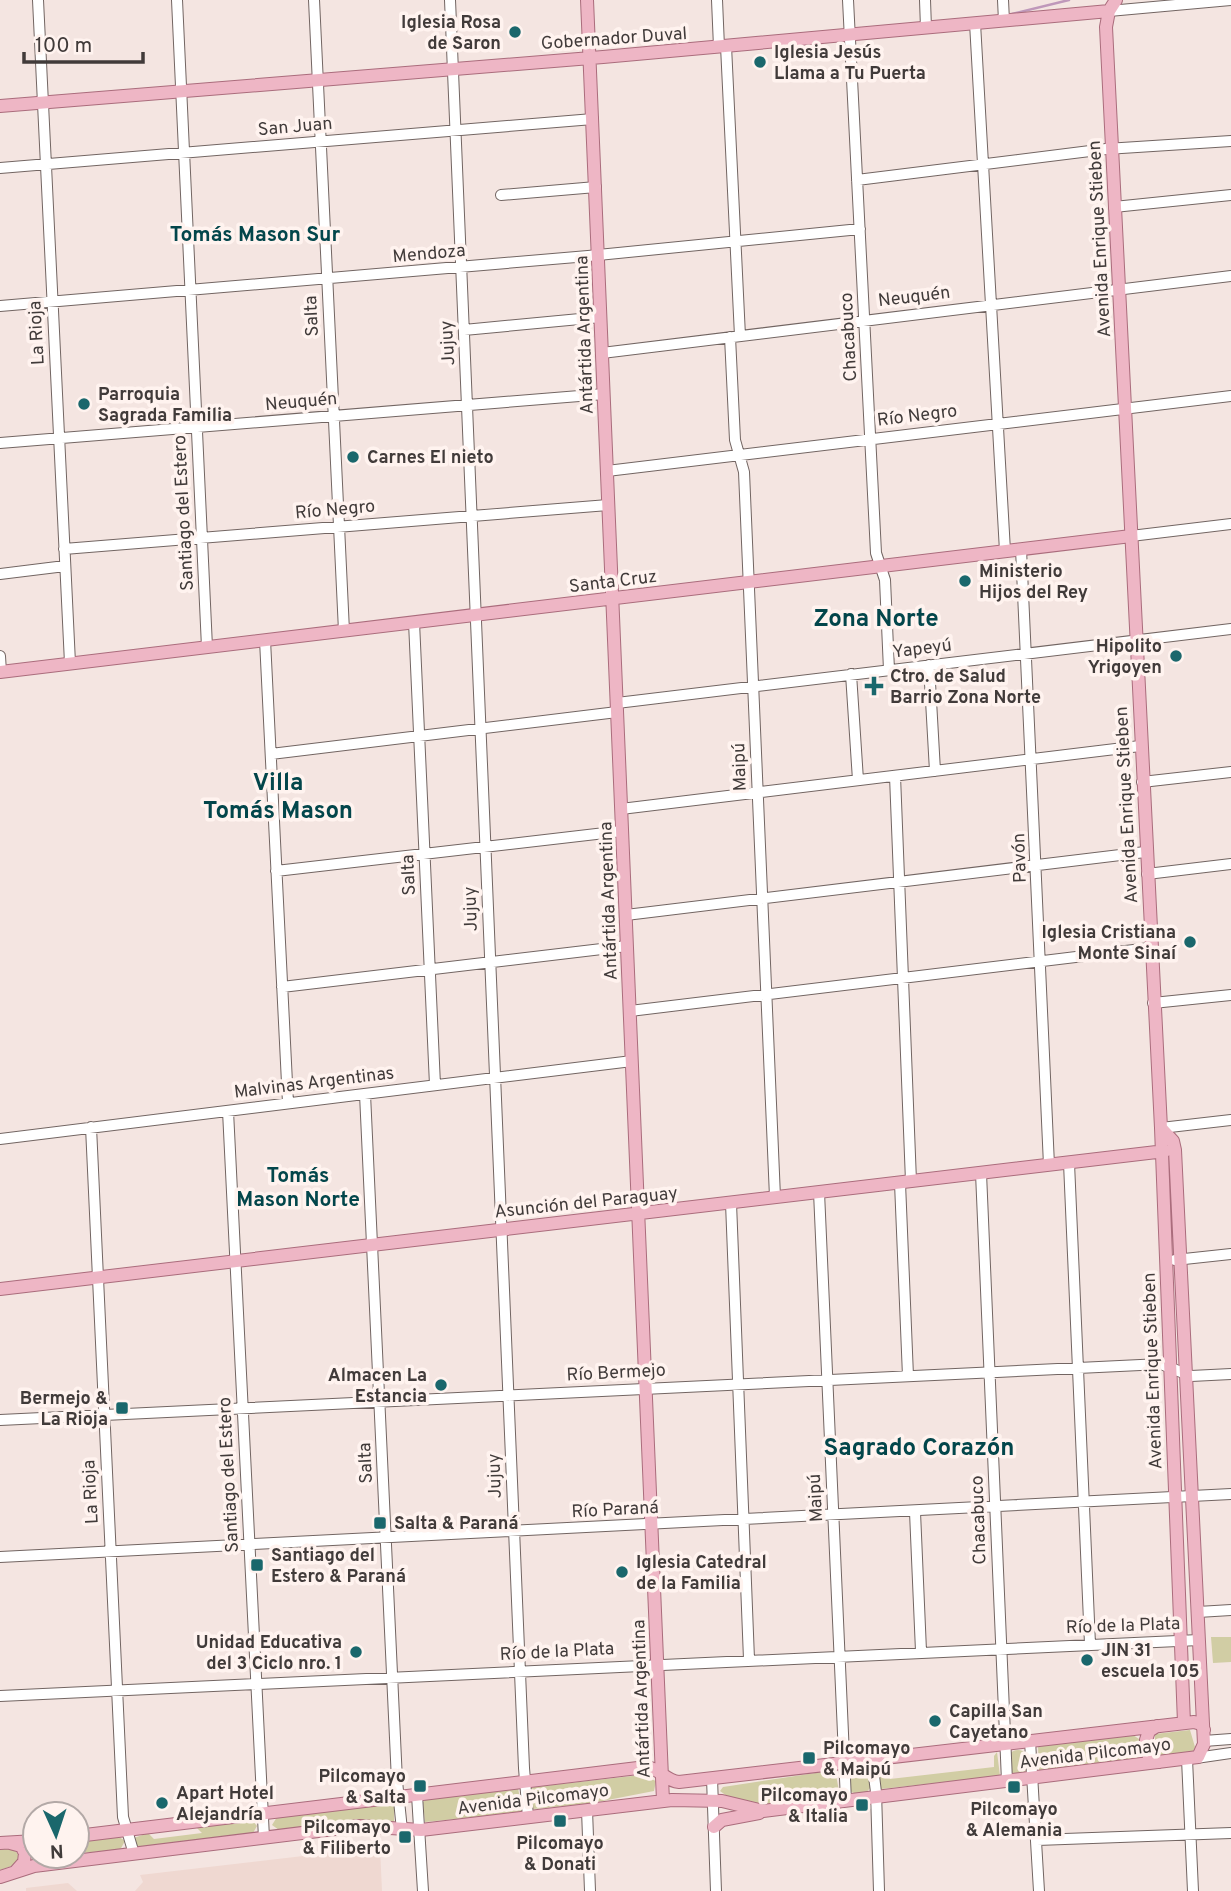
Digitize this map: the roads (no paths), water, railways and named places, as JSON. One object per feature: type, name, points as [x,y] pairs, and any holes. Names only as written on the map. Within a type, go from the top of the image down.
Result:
[{"type":"main road","name":"Antártida Argentina","points":[[587,0],[663,1801]]},
{"type":"main road","name":"Gobernador Duval","points":[[0,106],[1004,21],[1111,4]]},
{"type":"main road","name":"Avenida Enrique Stieben","points":[[1111,4],[1106,27],[1161,1128],[1164,1261],[1184,1723]]},
{"type":"main road","name":"Santa Cruz","points":[[0,672],[1130,536]]},
{"type":"main road","points":[[1161,1128],[1173,1141],[1175,1150]]},
{"type":"main road","name":"Avenida Enrique Stieben","points":[[1175,1150],[1204,1736],[1203,1752],[1191,1759]]},
{"type":"main road","name":"Asunción del Paraguay","points":[[0,1289],[1175,1150]]},
{"type":"main road","name":"Avenida Pilcomayo","points":[[91,1834],[646,1767],[655,1769],[677,1782],[1184,1723],[1197,1722],[1204,1736]]},
{"type":"main road","points":[[1157,1726],[1146,1735],[1147,1753],[1152,1761],[1161,1762]]},
{"type":"main road","name":"Avenida Pilcomayo","points":[[0,1877],[16,1871],[134,1854],[363,1826],[421,1830],[663,1801],[713,1800],[752,1811],[766,1811],[1191,1759]]},
{"type":"main road","points":[[714,1827],[722,1820],[766,1811]]},
{"type":"main road","points":[[5,1843],[20,1846],[26,1855],[23,1864],[16,1871]]},
{"type":"street","name":"La Rioja","points":[[38,0],[70,663]]},
{"type":"street","name":"Santiago del Estero","points":[[177,0],[207,647]]},
{"type":"street","name":"Salta","points":[[314,0],[344,631]]},
{"type":"street","name":"Jujuy","points":[[450,0],[524,1782],[528,1817]]},
{"type":"street","name":"Maipú","points":[[717,0],[735,241],[735,440],[744,472],[775,1198]]},
{"type":"street","name":"Chacabuco","points":[[848,0],[876,553],[885,580],[889,670]]},
{"type":"street","points":[[925,0],[926,28]]},
{"type":"street","points":[[1003,0],[1004,21]]},
{"type":"street","name":"Gobernador Duval","points":[[1111,4],[1231,0]]},
{"type":"street","points":[[975,23],[1005,551]]},
{"type":"street","name":"San Juan","points":[[0,169],[593,119]]},
{"type":"street","points":[[857,180],[1112,148],[1231,141]]},
{"type":"street","points":[[501,195],[596,187]]},
{"type":"street","points":[[1114,207],[1231,195]]},
{"type":"street","name":"Mendoza","points":[[0,306],[327,279],[860,229]]},
{"type":"street","name":"Neuquén","points":[[602,353],[1231,276]]},
{"type":"street","points":[[464,330],[601,317]]},
{"type":"street","name":"Neuquén","points":[[0,443],[604,394]]},
{"type":"street","name":"Río Negro","points":[[607,471],[1231,396]]},
{"type":"street","name":"Río Negro","points":[[64,548],[608,505]]},
{"type":"street","name":"Santa Cruz","points":[[1130,536],[1231,524]]},
{"type":"street","name":"Pavón","points":[[1021,549],[1049,1165]]},
{"type":"street","points":[[0,575],[65,566]]},
{"type":"street","name":"Salta","points":[[414,622],[435,1085]]},
{"type":"street","name":"Yapeyú","points":[[271,754],[480,729],[753,686],[1231,629]]},
{"type":"street","points":[[265,640],[288,1103]]},
{"type":"street","points":[[0,656],[0,672]]},
{"type":"street","points":[[929,665],[935,771]]},
{"type":"street","points":[[851,674],[858,780]]},
{"type":"street","points":[[621,809],[1140,746]]},
{"type":"street","points":[[1142,782],[1231,772]]},
{"type":"street","points":[[895,776],[903,978],[908,1376]]},
{"type":"street","points":[[276,871],[622,831]]},
{"type":"street","points":[[626,915],[1146,852]]},
{"type":"street","points":[[1147,874],[1231,864]]},
{"type":"street","points":[[282,987],[627,946]]},
{"type":"street","points":[[630,1011],[1150,948]]},
{"type":"street","points":[[1153,1003],[1231,995]]},
{"type":"street","name":"Malvinas Argentinas","points":[[0,1139],[632,1061]]},
{"type":"street","name":"Salta","points":[[365,1094],[398,1797],[402,1830]]},
{"type":"street","name":"Santiago del Estero","points":[[228,1111],[264,1838]]},
{"type":"street","points":[[1161,1128],[1231,1120]]},
{"type":"street","name":"La Rioja","points":[[91,1128],[125,1830],[134,1854]]},
{"type":"street","points":[[1069,1163],[1090,1644]]},
{"type":"street","name":"Chacabuco","points":[[981,1173],[1007,1781]]},
{"type":"street","name":"Maipú","points":[[819,1192],[846,1801]]},
{"type":"street","points":[[732,1203],[749,1659]]},
{"type":"street","points":[[1164,1261],[1231,1254]]},
{"type":"street","name":"Río Bermejo","points":[[0,1420],[1078,1368],[1169,1365],[1186,1374],[1231,1374]]},
{"type":"street","name":"Río Paraná","points":[[0,1557],[1175,1499],[1231,1494]]},
{"type":"street","points":[[915,1511],[921,1651]]},
{"type":"street","name":"Río de la Plata","points":[[1198,1612],[1231,1610]]},
{"type":"street","name":"Río de la Plata","points":[[0,1696],[1199,1640]]},
{"type":"street","points":[[1204,1736],[1231,1739]]},
{"type":"street","points":[[1030,1741],[1035,1778],[1039,1891]]},
{"type":"street","points":[[1193,1891],[1190,1835],[1191,1759],[1231,1753]]},
{"type":"street","points":[[872,1760],[879,1891]]},
{"type":"street","points":[[712,1778],[716,1891]]},
{"type":"street","points":[[418,1795],[423,1891]]},
{"type":"street","points":[[587,1810],[590,1891]]},
{"type":"street","points":[[1037,1840],[1231,1833]]},
{"type":"waterway","points":[[1012,14],[1069,0]]},
{"type":"place","name":"Iglesia Rosa de Saron","points":[[515,32]]},
{"type":"place","name":"Iglesia Jesús Llama a Tu Puerta","points":[[760,62]]},
{"type":"place","name":"Parroquia Sagrada Familia","points":[[84,404]]},
{"type":"place","name":"Carnes El nieto","points":[[353,457]]},
{"type":"place","name":"Ministerio Hijos del Rey","points":[[965,581]]},
{"type":"place","name":"Hipolito Yrigoyen","points":[[1176,656]]},
{"type":"place","name":"Ctro. de Salud Barrio Zona Norte","points":[[874,686]]},
{"type":"place","name":"Iglesia Cristiana Monte Sinaí","points":[[1190,942]]},
{"type":"place","name":"Almacen La Estancia","points":[[441,1385]]},
{"type":"place","name":"Bermejo & La Rioja","points":[[122,1408]]},
{"type":"place","name":"Salta & Paraná","points":[[380,1523]]},
{"type":"place","name":"Santiago del Estero & Paraná","points":[[257,1565]]},
{"type":"place","name":"Iglesia Catedral de la Familia","points":[[622,1572]]},
{"type":"place","name":"Unidad Educativa del 3 Ciclo nro. 1","points":[[356,1652]]},
{"type":"place","name":"JIN 31 escuela 105","points":[[1087,1660]]},
{"type":"place","name":"Capilla San Cayetano","points":[[935,1721]]},
{"type":"place","name":"Pilcomayo & Maipú","points":[[809,1758]]},
{"type":"place","name":"Pilcomayo & Salta","points":[[420,1786]]},
{"type":"place","name":"Pilcomayo & Alemania","points":[[1014,1787]]},
{"type":"place","name":"Apart Hotel Alejandría","points":[[162,1803]]},
{"type":"place","name":"Pilcomayo & Italia","points":[[862,1805]]},
{"type":"place","name":"Pilcomayo & Donati","points":[[560,1821]]},
{"type":"place","name":"Pilcomayo & Filiberto","points":[[405,1837]]},
{"type":"district","name":"Tomás Mason Sur","points":[[255,234]]},
{"type":"district","name":"Zona Norte","points":[[876,618]]},
{"type":"district","name":"Villa Tomás Mason","points":[[278,796]]},
{"type":"district","name":"Tomás Mason Norte","points":[[298,1187]]},
{"type":"district","name":"Sagrado Corazón","points":[[919,1447]]}]
